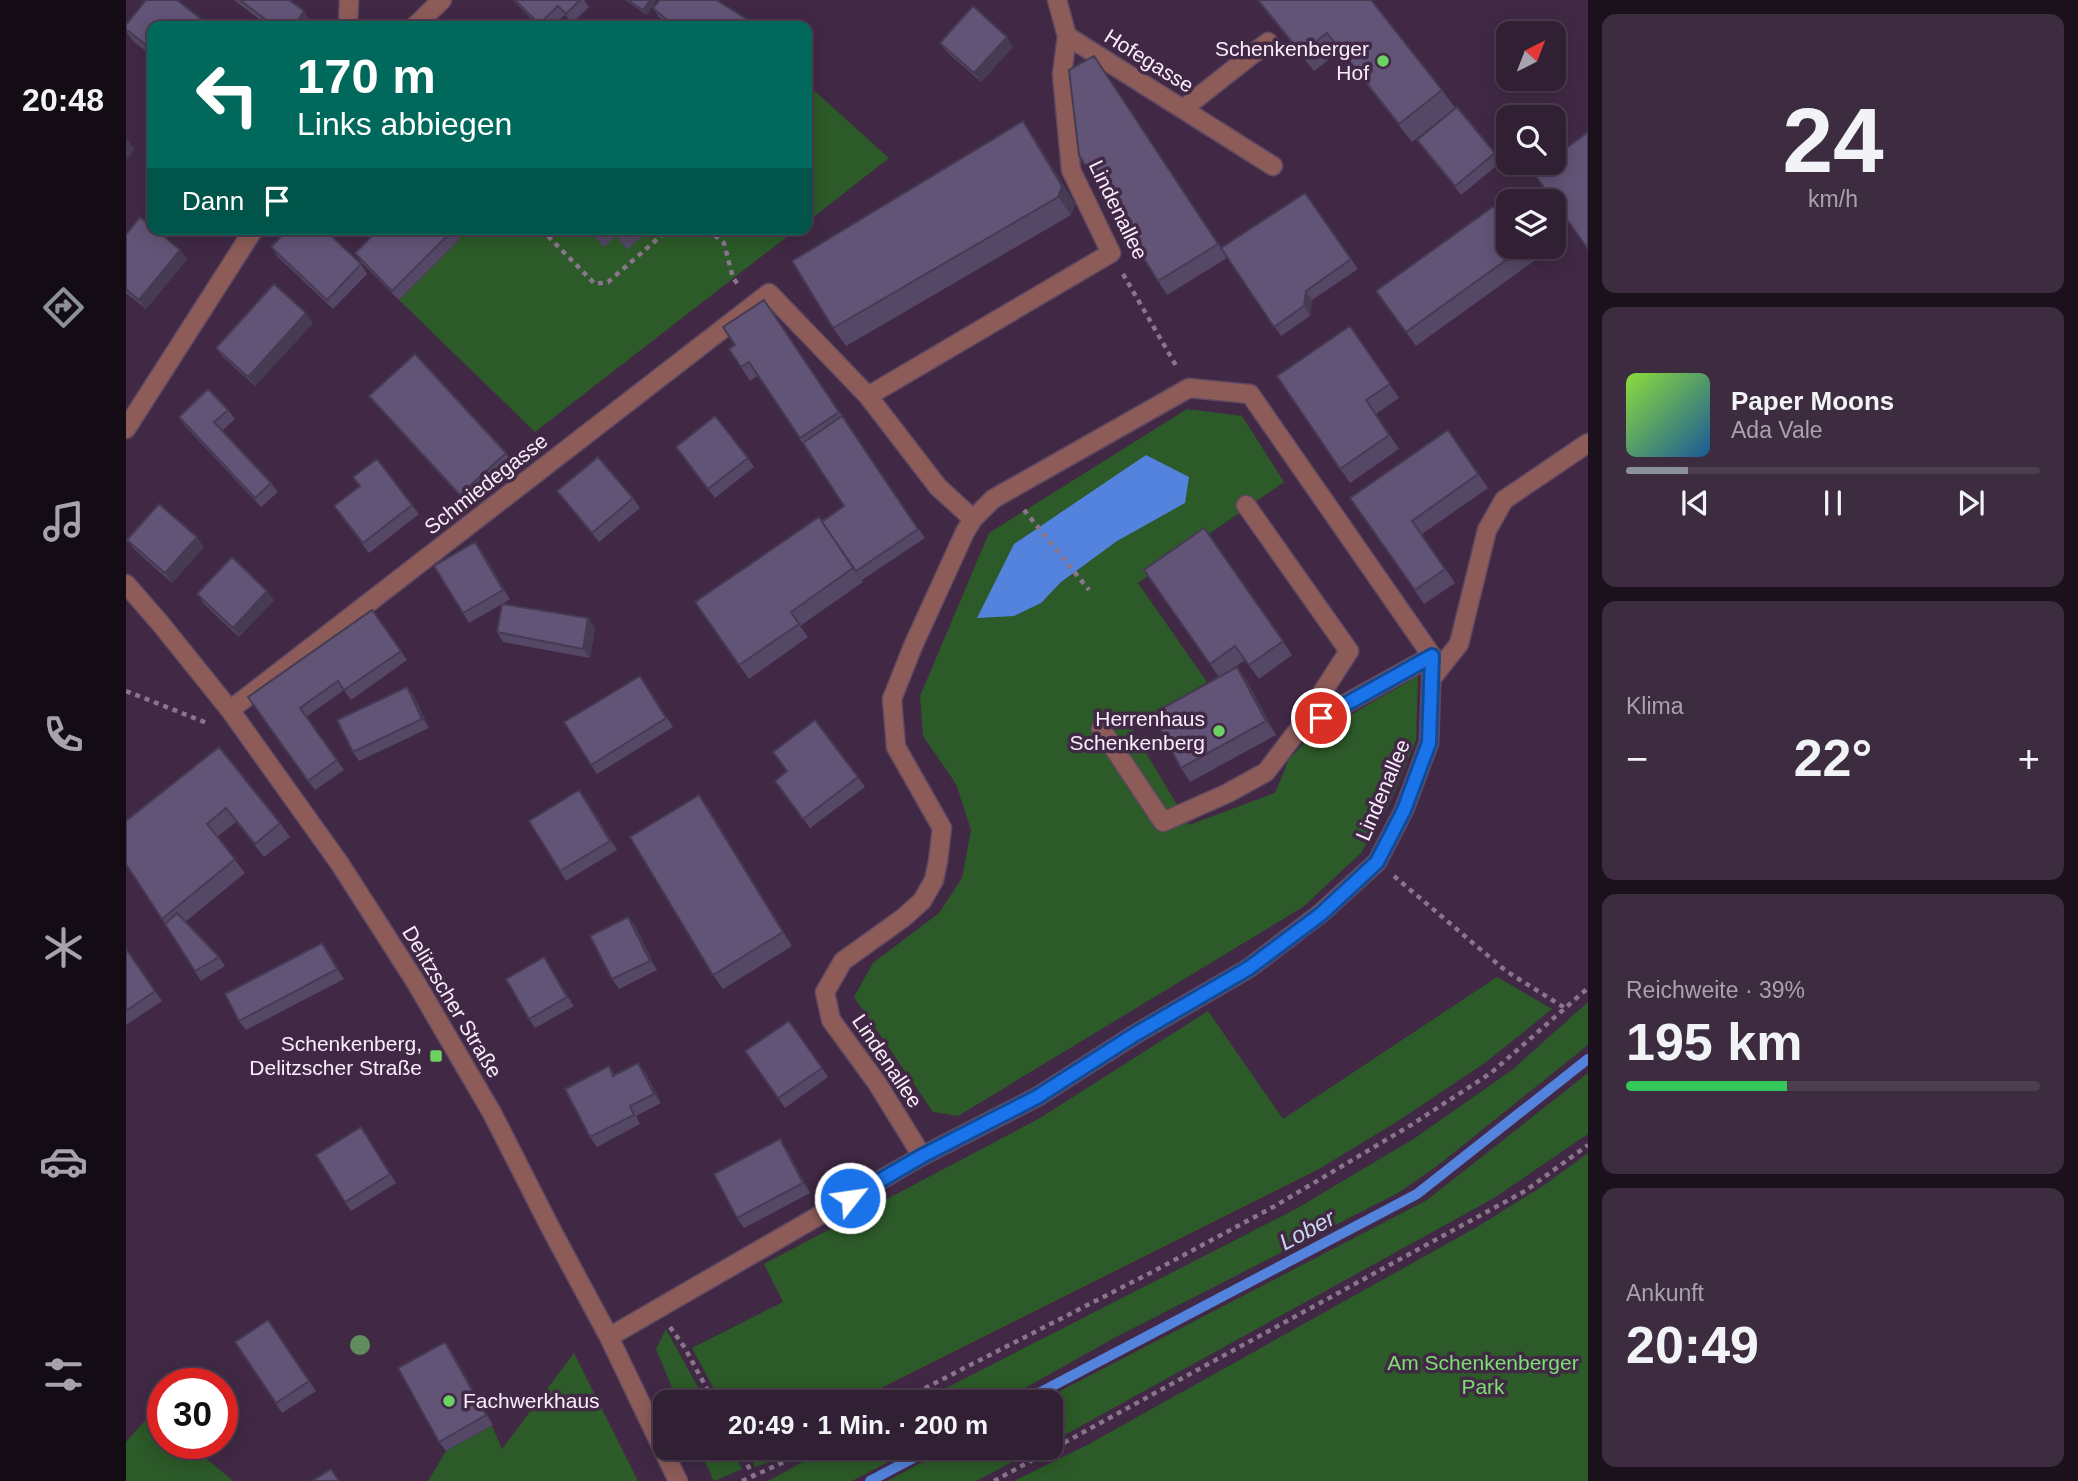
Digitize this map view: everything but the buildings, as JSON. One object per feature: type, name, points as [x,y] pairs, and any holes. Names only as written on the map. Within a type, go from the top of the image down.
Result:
[{"type":"street","points":[[348,21],[349,0]]},
{"type":"street","points":[[420,21],[443,0]]},
{"type":"street","points":[[1057,0],[1067,36]]},
{"type":"street","name":"Hofegasse","points":[[1067,36],[1273,166]]},
{"type":"street","name":"Lindenallee","points":[[1067,36],[1062,74],[1071,170],[1111,253]]},
{"type":"street","points":[[1183,109],[1268,41]]},
{"type":"street","points":[[126,429],[250,235]]},
{"type":"street","points":[[973,519],[938,487],[868,396],[1111,253]]},
{"type":"street","name":"Schmiedegasse","points":[[230,710],[769,293],[868,396]]},
{"type":"street","points":[[1189,388],[1250,394],[1432,656],[1298,730]]},
{"type":"street","name":"Lindenallee","points":[[922,1156],[877,1083],[831,1020],[825,992],[843,961],[922,901],[933,880],[938,861],[942,828],[897,747],[891,698],[973,519],[993,499],[1189,388]]},
{"type":"street","points":[[1432,678],[1459,644],[1487,530],[1504,500],[1588,443]]},
{"type":"street","points":[[1101,729],[1163,821],[1228,793],[1266,772],[1298,730],[1349,651],[1246,506]]},
{"type":"street","name":"Delitzscher Straße","points":[[126,584],[230,710],[340,864],[415,981],[492,1113],[609,1337],[678,1481]]},
{"type":"street","name":"Lindenallee","points":[[609,1337],[922,1156],[1037,1097],[1134,1035],[1249,968],[1321,914],[1377,862],[1404,810],[1429,743],[1432,656]]},
{"type":"path","points":[[547,235],[596,284],[608,282],[662,235]]},
{"type":"path","points":[[714,235],[724,243],[733,278]]},
{"type":"path","name":"Lindenallee","points":[[1111,253],[1189,388]]},
{"type":"path","points":[[1030,518],[1089,590]]},
{"type":"path","points":[[126,691],[211,725]]},
{"type":"path","points":[[1377,862],[1506,971],[1564,1008]]},
{"type":"path","points":[[921,1390],[1154,1271],[1309,1186],[1411,1125],[1492,1073],[1588,988]]},
{"type":"path","points":[[994,1481],[1525,1191],[1588,1145]]},
{"type":"path","points":[[657,1310],[685,1348],[708,1390]]},
{"type":"path","points":[[745,1460],[755,1479]]},
{"type":"path","points":[[743,1481],[755,1479],[792,1460]]},
{"type":"green space","points":[[812,89],[889,158],[812,218]]},
{"type":"green space","points":[[456,235],[789,235],[535,432],[399,300],[460,239]]},
{"type":"green space","points":[[1187,409],[1242,416],[1284,482],[1138,583],[1207,682],[1130,726],[1189,825],[1275,793],[1289,759],[1307,740],[1418,676],[1416,740],[1390,803],[1361,853],[1303,907],[958,1116],[933,1112],[854,997],[873,963],[939,913],[962,878],[971,830],[956,784],[923,736],[920,696],[989,533]]},
{"type":"green space","points":[[1497,977],[1552,1009],[1486,1062],[1398,1121],[1319,1169],[877,1390],[715,1390],[692,1348],[783,1302],[764,1264],[1040,1118],[1208,1011],[1283,1119]]},
{"type":"green space","points":[[1588,1002],[1588,1045],[1437,1166],[1398,1193],[1116,1337],[1021,1390],[942,1390],[1294,1210],[1415,1138],[1512,1070]]},
{"type":"green space","points":[[1588,1073],[1588,1134],[1494,1198],[1063,1436],[1062,1390],[1427,1200]]},
{"type":"green space","name":"Am Schenkenberger Park","points":[[1588,1153],[1588,1481],[1014,1481],[1057,1460],[1063,1460],[1063,1457],[1477,1227],[1546,1184]]},
{"type":"green space","points":[[666,1329],[699,1390],[673,1390],[656,1349]]},
{"type":"green space","points":[[574,1353],[638,1481],[428,1481],[446,1451],[492,1426],[502,1449]]},
{"type":"green space","points":[[147,1419],[147,1459],[207,1459],[233,1481],[126,1481],[126,1442]]},
{"type":"green space","points":[[704,1460],[737,1460],[742,1469],[714,1481]]},
{"type":"green space","points":[[752,1460],[775,1460],[755,1467]]},
{"type":"green space","points":[[806,1460],[892,1460],[852,1481],[768,1481]]},
{"type":"green space","points":[[927,1460],[1016,1460],[976,1481],[887,1481]]},
{"type":"water","points":[[1146,455],[1189,477],[1185,503],[1117,541],[1061,582],[1041,603],[1014,616],[977,618],[1014,544]]},
{"type":"waterway","name":"Lober","points":[[1045,1390],[1417,1194],[1588,1059]]},
{"type":"waterway","name":"Lober","points":[[870,1481],[910,1460]]},
{"type":"place","name":"Schenkenberger Hof","points":[[1383,61]]},
{"type":"place","name":"Herrenhaus Schenkenberg","points":[[1219,731]]},
{"type":"place","name":"Schenkenberg, Delitzscher Straße","points":[[436,1056]]},
{"type":"place","name":"Fachwerkhaus","points":[[449,1401]]},
{"type":"route","points":[[850,1198],[922,1156],[1037,1097],[1134,1035],[1249,968],[1321,914],[1377,862],[1404,810],[1429,743],[1432,656],[1321,718]]}]
